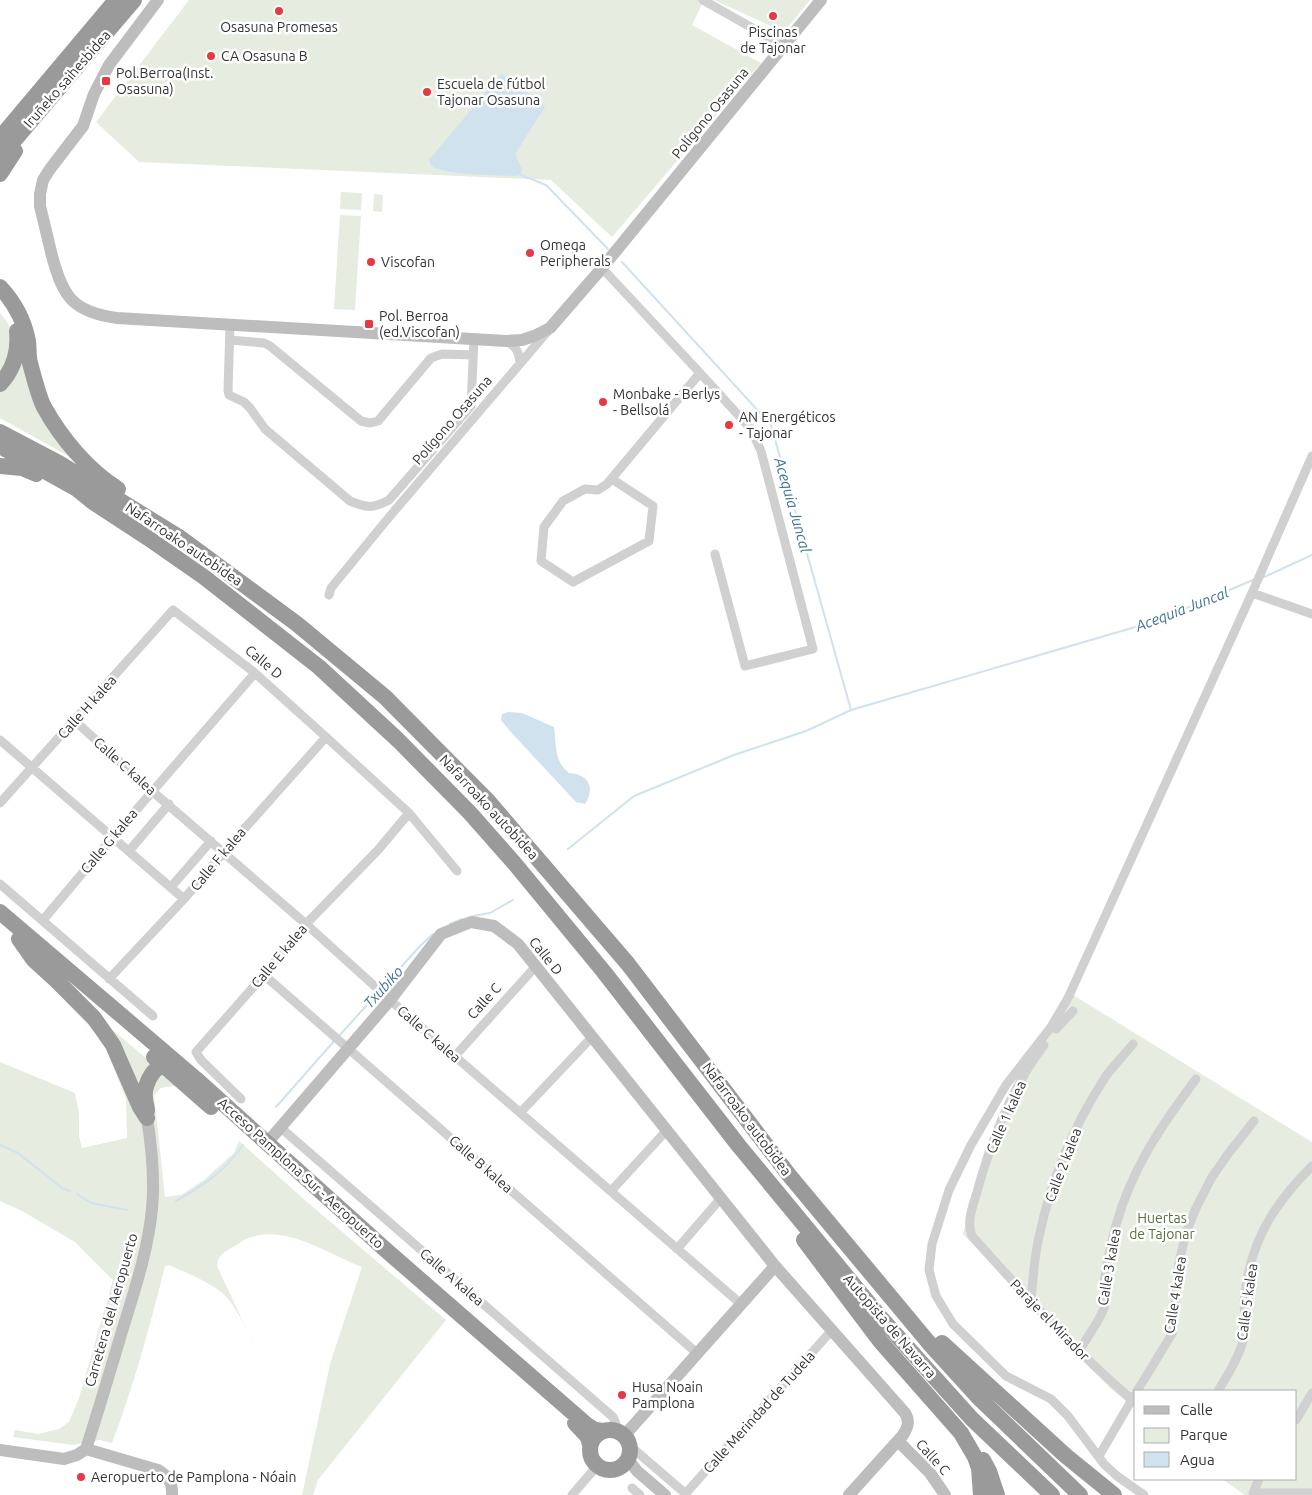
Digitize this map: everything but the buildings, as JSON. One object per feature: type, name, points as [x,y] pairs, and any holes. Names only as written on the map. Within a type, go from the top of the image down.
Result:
[{"type":"highway","name":"Iruñeko saihesbidea","points":[[0,138],[116,0]]},
{"type":"highway","name":"Iruñeko saihesbidea","points":[[0,157],[134,0]]},
{"type":"highway","points":[[104,36],[127,18],[141,0]]},
{"type":"highway","points":[[0,174],[17,148],[62,94],[81,63]]},
{"type":"highway","points":[[0,129],[20,106],[46,83]]},
{"type":"highway","points":[[0,274],[24,311],[30,330],[36,382]]},
{"type":"highway","points":[[0,287],[12,302],[23,324],[28,340],[30,363],[43,406],[67,441],[88,464],[114,487],[217,554],[308,621],[360,667],[384,697]]},
{"type":"highway","points":[[0,301],[14,322],[17,331],[18,348],[10,370],[0,384]]},
{"type":"highway","name":"Nafarroako autobidea","points":[[0,432],[59,463],[178,537],[298,624],[384,697],[488,801],[628,964],[789,1174],[881,1287]]},
{"type":"highway","name":"Nafarroako autobidea","points":[[0,446],[77,489],[93,502],[156,543],[258,618],[319,667],[398,740],[470,813],[515,864],[604,972],[739,1146]]},
{"type":"highway","points":[[0,466],[22,468],[34,473],[72,496],[93,502]]},
{"type":"highway","name":"Acceso Pamplona Sur - Aeropuerto","points":[[0,912],[59,964],[135,1026],[189,1080],[583,1430],[588,1437],[590,1456],[597,1466]]},
{"type":"highway","points":[[0,923],[163,1065]]},
{"type":"highway","points":[[19,939],[33,959],[77,1000],[109,1038],[117,1052],[140,1107],[148,1105],[159,1084],[189,1080]]},
{"type":"highway","points":[[135,1026],[143,1040],[159,1055],[163,1065]]},
{"type":"highway","points":[[148,1105],[144,1098],[148,1082],[154,1072],[163,1065],[168,1064],[172,1066],[189,1080]]},
{"type":"highway","name":"Acceso Pamplona Sur - Aeropuerto","points":[[189,1080],[267,1143],[587,1425],[620,1445]]},
{"type":"highway","points":[[739,1146],[758,1178],[880,1341],[961,1433],[975,1456],[979,1468],[981,1495]]},
{"type":"highway","name":"Autopista de Navarra","points":[[739,1146],[881,1318],[972,1419],[1052,1495]]},
{"type":"highway","points":[[881,1287],[1066,1456],[1114,1495]]},
{"type":"highway","name":"Autopista de Navarra","points":[[881,1287],[980,1399],[1080,1495]]},
{"type":"highway","points":[[872,1329],[886,1342],[964,1431],[989,1471],[997,1495]]},
{"type":"highway","points":[[590,1445],[597,1434],[620,1445],[609,1470],[597,1466]]},
{"type":"street","points":[[158,0],[108,65],[94,94],[83,126],[43,180],[40,206],[61,285],[71,299],[85,310],[101,316],[230,325],[506,341],[522,340],[550,328]]},
{"type":"street","points":[[704,0],[784,46]]},
{"type":"street","name":"Polígono Osasuna","points":[[329,595],[331,588],[390,516],[602,268],[821,0]]},
{"type":"street","points":[[602,268],[751,430],[761,451],[813,649],[746,666],[715,554]]},
{"type":"street","points":[[230,325],[229,394],[244,402],[265,429],[350,501],[364,507],[376,507],[388,500],[471,406],[474,338]]},
{"type":"street","points":[[230,340],[264,343],[270,346],[361,421],[370,423],[378,421],[431,358],[442,354],[473,355]]},
{"type":"street","points":[[506,341],[517,348],[520,364]]},
{"type":"street","points":[[612,479],[653,506],[649,541],[573,582],[541,561],[544,527],[562,501],[585,489],[598,490],[612,479],[700,373]]},
{"type":"street","points":[[1144,1495],[1117,1476],[1104,1464],[1068,1416],[1050,1399],[1006,1376],[953,1324],[936,1296],[929,1270],[932,1244],[949,1190],[971,1145],[1006,1085],[1051,1027],[1068,998],[1252,594],[1312,456]]},
{"type":"street","points":[[1252,594],[1310,612]]},
{"type":"street","name":"Calle D","points":[[173,610],[255,673],[326,737],[409,814],[457,871]]},
{"type":"street","name":"Calle H kalea","points":[[0,803],[173,610]]},
{"type":"street","name":"Calle G kalea","points":[[43,920],[255,673]]},
{"type":"street","name":"Calle C kalea","points":[[75,721],[374,986],[741,1304]]},
{"type":"street","name":"Calle F kalea","points":[[110,980],[326,737]]},
{"type":"street","points":[[0,740],[184,899]]},
{"type":"street","points":[[129,851],[169,804]]},
{"type":"street","name":"Calle E kalea","points":[[241,1099],[201,1060],[196,1052],[306,924],[378,850],[409,814]]},
{"type":"street","points":[[170,887],[211,840]]},
{"type":"street","points":[[0,884],[153,1016]]},
{"type":"street","name":"Calle D","points":[[267,1143],[281,1128],[344,1044],[390,1000],[441,934],[471,922],[494,926],[518,944],[775,1266],[833,1329],[905,1413],[908,1419],[908,1426],[855,1493]]},
{"type":"street","name":"Calle C","points":[[455,1056],[536,966]]},
{"type":"street","name":"Calle B kalea","points":[[264,975],[698,1354]]},
{"type":"street","name":"Calle 1 kalea","points":[[972,1236],[969,1228],[972,1210],[996,1132],[1034,1059],[1064,1018],[1073,1010]]},
{"type":"street","points":[[520,1113],[592,1036]]},
{"type":"street","name":"Calle 2 kalea","points":[[1030,1301],[1038,1239],[1049,1197],[1062,1159],[1076,1128],[1092,1100],[1108,1075],[1133,1044]]},
{"type":"street","name":"Calle 3 kalea","points":[[1079,1351],[1104,1307],[1104,1286],[1109,1257],[1116,1225],[1128,1190],[1163,1122],[1196,1079]]},
{"type":"street","name":"Carretera del Aeropuerto","points":[[86,1449],[135,1289],[150,1229],[154,1180],[148,1105]]},
{"type":"street","name":"Calle 4 kalea","points":[[1139,1390],[1172,1334],[1180,1262],[1186,1233],[1196,1208],[1212,1177],[1254,1121]]},
{"type":"street","name":"Calle A kalea","points":[[281,1128],[613,1417],[620,1445]]},
{"type":"street","points":[[611,1191],[667,1130]]},
{"type":"street","name":"Calle 5 kalea","points":[[1219,1390],[1236,1361],[1243,1341],[1246,1325],[1244,1303],[1248,1278],[1262,1232],[1275,1208],[1291,1187],[1312,1166]]},
{"type":"street","points":[[677,1249],[722,1198]]},
{"type":"street","name":"Paraje el Mirador","points":[[972,1236],[1030,1301],[1079,1351],[1134,1396]]},
{"type":"street","points":[[620,1445],[775,1266]]},
{"type":"street","name":"Calle Merindad de Tudela","points":[[686,1494],[833,1329]]},
{"type":"street","points":[[1297,1418],[1312,1393]]},
{"type":"street","points":[[1099,1456],[1134,1399]]},
{"type":"street","name":"Calle C","points":[[898,1441],[930,1473],[945,1495]]},
{"type":"street","points":[[620,1445],[686,1494]]},
{"type":"street","points":[[620,1445],[658,1495]]},
{"type":"street","points":[[620,1445],[637,1471],[664,1495]]},
{"type":"street","points":[[0,1450],[64,1459],[77,1455],[86,1449],[158,1470],[165,1474],[171,1482],[172,1495]]},
{"type":"street","points":[[572,1495],[597,1466]]},
{"type":"street","points":[[1259,1480],[1253,1493],[1312,1493]]},
{"type":"street","points":[[632,1488],[640,1495]]},
{"type":"green space","name":"Escuela de fútbol Tajonar Osasuna","points":[[189,0],[704,0],[692,25],[761,63],[612,237],[551,180],[139,162],[96,122]]},
{"type":"green space","name":"Piscinas de Tajonar","points":[[714,0],[810,0],[784,32]]},
{"type":"green space","points":[[341,192],[362,193],[361,210],[340,209]]},
{"type":"green space","points":[[374,194],[383,195],[382,212],[373,211]]},
{"type":"green space","points":[[340,215],[361,216],[355,310],[334,309]]},
{"type":"green space","points":[[0,313],[11,329],[13,343],[12,350],[0,374]]},
{"type":"green space","points":[[22,358],[79,462],[0,418],[0,388]]},
{"type":"green space","points":[[14,947],[178,1085],[161,1088],[154,1095],[165,1197],[181,1195],[204,1180],[234,1153],[239,1141],[307,1202],[446,1320],[318,1480],[313,1495],[302,1495],[330,1364],[362,1267],[306,1242],[275,1234],[246,1239],[224,1252],[220,1256],[217,1266],[259,1356],[238,1313],[221,1292],[196,1277],[169,1265],[165,1266],[141,1355],[112,1443],[100,1440],[73,1445],[13,1437],[15,1430],[38,1434],[59,1429],[69,1422],[79,1398],[113,1280],[75,1242],[22,1211],[0,1201],[0,1062],[75,1093],[82,1148],[127,1138],[126,1099],[103,1041]]},
{"type":"green space","name":"Huertas de Tajonar","points":[[1073,995],[1312,1142],[1312,1495],[1245,1495],[1223,1480],[1297,1480],[1297,1390],[1134,1390],[1134,1408],[1109,1387],[963,1234],[979,1171],[1003,1109]]},
{"type":"water","points":[[501,74],[540,101],[545,107],[515,154],[522,169],[521,175],[484,175],[449,172],[431,166],[429,160]]},
{"type":"water","points":[[508,712],[522,713],[554,727],[560,763],[569,773],[581,776],[588,782],[590,792],[585,804],[576,802],[509,730],[501,720],[502,714]]},
{"type":"waterway","name":"Acequia Juncal","points":[[521,175],[546,185],[608,249]]},
{"type":"waterway","name":"Acequia Juncal","points":[[622,262],[771,425],[851,710]]},
{"type":"waterway","name":"Acequia Juncal","points":[[1262,578],[1312,555]]},
{"type":"waterway","name":"Acequia Juncal","points":[[568,849],[634,796],[734,755],[806,731],[851,710],[1156,621],[1253,580]]},
{"type":"waterway","name":"Txubiko","points":[[474,916],[490,913],[513,900]]},
{"type":"waterway","name":"Txubiko","points":[[450,924],[462,919]]},
{"type":"waterway","name":"Txubiko","points":[[382,988],[433,934]]},
{"type":"waterway","name":"Txubiko","points":[[338,1037],[377,994]]},
{"type":"waterway","name":"Txubiko","points":[[276,1107],[335,1040]]},
{"type":"waterway","name":"Txubiko","points":[[0,1145],[18,1153],[62,1188],[70,1191]]},
{"type":"waterway","name":"Txubiko","points":[[176,1201],[221,1171],[243,1145]]},
{"type":"waterway","name":"Txubiko","points":[[77,1194],[91,1203],[127,1210]]},
{"type":"place","name":"Osasuna Promesas","points":[[279,11]]},
{"type":"place","name":"Piscinas de Tajonar","points":[[773,16]]},
{"type":"place","name":"CA Osasuna B","points":[[211,56]]},
{"type":"place","name":"Pol.Berroa(Inst. Osasuna)","points":[[106,81]]},
{"type":"place","name":"Escuela de fútbol Tajonar Osasuna","points":[[427,92]]},
{"type":"place","name":"Omega Peripherals","points":[[530,253]]},
{"type":"place","name":"Viscofan","points":[[371,262]]},
{"type":"place","name":"Pol. Berroa (ed.Viscofan)","points":[[369,324]]},
{"type":"place","name":"Monbake - Berlys - Bellsolá","points":[[603,402]]},
{"type":"place","name":"AN Energéticos - Tajonar","points":[[729,425]]},
{"type":"place","name":"Husa Noain Pamplona","points":[[622,1395]]},
{"type":"place","name":"Aeropuerto de Pamplona - Nóain","points":[[81,1477]]}]
